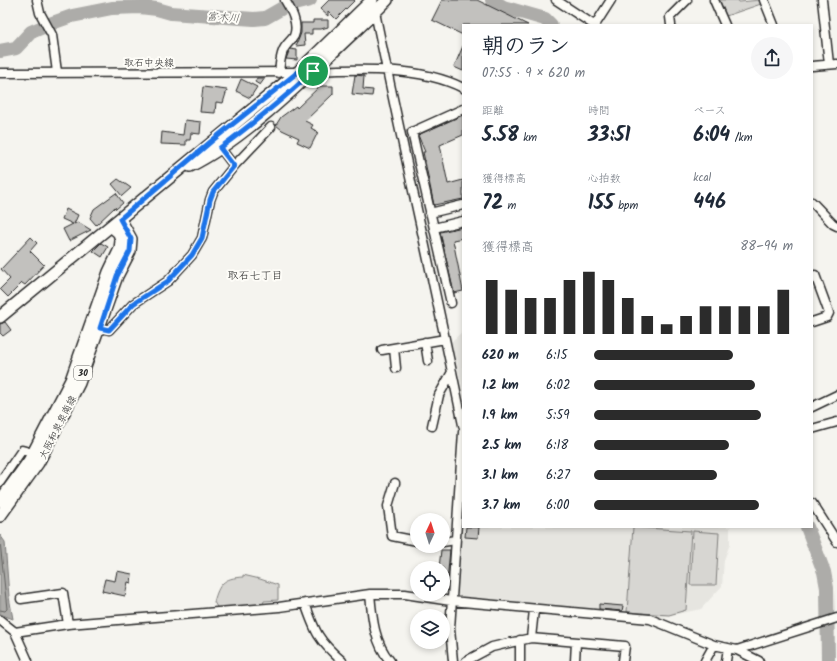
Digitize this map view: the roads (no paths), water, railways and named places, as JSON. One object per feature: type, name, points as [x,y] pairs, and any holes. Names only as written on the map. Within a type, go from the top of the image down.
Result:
[{"type":"main road","points":[[1,314],[120,219],[173,174],[200,161],[217,143],[298,72],[318,51],[372,5],[387,0]]},
{"type":"main road","points":[[217,143],[255,121],[313,71],[372,5]]},
{"type":"main road","name":"大阪和泉泉南線","points":[[0,516],[38,463],[79,383],[100,328],[117,276],[130,251],[131,239],[120,219]]},
{"type":"main road","name":"大阪和泉泉南線","points":[[0,501],[33,453],[71,380],[109,272],[120,249],[121,241],[119,233],[111,226]]},
{"type":"street","points":[[37,0],[40,13],[52,35],[57,72]]},
{"type":"street","points":[[556,0],[593,24]]},
{"type":"street","points":[[567,8],[572,0]]},
{"type":"street","points":[[596,24],[610,0]]},
{"type":"street","points":[[671,24],[670,17],[687,0]]},
{"type":"street","points":[[714,0],[725,24]]},
{"type":"street","points":[[764,0],[774,24]]},
{"type":"street","points":[[813,66],[833,64],[822,0]]},
{"type":"street","points":[[279,73],[280,59],[295,31],[295,22],[287,3]]},
{"type":"street","points":[[372,5],[462,420]]},
{"type":"street","name":"取石中央線","points":[[0,72],[279,73],[313,71],[387,71],[412,72],[442,79],[462,88]]},
{"type":"street","points":[[401,134],[412,132],[462,109]]},
{"type":"street","points":[[100,328],[109,330],[133,304],[168,281],[192,255],[202,238],[213,192],[234,166],[272,127]]},
{"type":"street","points":[[412,132],[451,304]]},
{"type":"street","points":[[217,143],[234,166]]},
{"type":"street","points":[[813,203],[833,224],[837,226]]},
{"type":"street","points":[[430,213],[462,205]]},
{"type":"street","points":[[434,228],[462,221]]},
{"type":"street","points":[[813,276],[815,275],[829,314],[827,317],[813,322]]},
{"type":"street","points":[[382,350],[445,339]]},
{"type":"street","points":[[425,342],[428,361]]},
{"type":"street","points":[[394,348],[396,368]]},
{"type":"street","points":[[432,426],[439,395],[452,372]]},
{"type":"street","points":[[813,407],[837,396]]},
{"type":"street","points":[[813,429],[837,422]]},
{"type":"street","points":[[453,661],[450,638],[451,601],[462,446]]},
{"type":"street","points":[[0,482],[22,450],[33,453]]},
{"type":"street","points":[[395,483],[388,506],[392,536],[410,540]]},
{"type":"street","points":[[813,504],[837,542]]},
{"type":"street","points":[[450,541],[455,540]]},
{"type":"street","points":[[21,599],[63,593],[68,624]]},
{"type":"street","points":[[370,594],[378,640],[390,661]]},
{"type":"street","points":[[15,632],[68,624],[171,617],[305,603],[370,594],[405,594],[451,601],[534,610],[650,619],[714,645],[737,650],[759,661]]},
{"type":"street","points":[[305,603],[316,634],[329,650],[342,661]]},
{"type":"street","points":[[531,638],[534,610]]},
{"type":"street","points":[[737,650],[837,618]]},
{"type":"street","points":[[0,620],[15,632],[28,661]]},
{"type":"street","points":[[466,661],[492,647],[531,638],[625,646],[623,661]]},
{"type":"street","points":[[520,640],[520,661]]},
{"type":"street","points":[[575,661],[576,642]]},
{"type":"street","points":[[705,661],[714,645]]},
{"type":"street","points":[[726,661],[728,648]]},
{"type":"water","points":[[0,535],[5,542],[9,597],[13,619],[0,614]]},
{"type":"waterway","name":"富木川","points":[[0,51],[16,48],[31,32],[55,22],[72,16],[112,8],[140,7],[157,9],[171,13],[254,19],[265,18],[286,6],[310,0]]},
{"type":"waterway","name":"富木川","points":[[492,0],[503,7],[545,19],[550,24]]},
{"type":"waterway","name":"富木川","points":[[807,528],[824,572],[827,588],[828,661]]},
{"type":"district","name":"取石七丁目","points":[[255,275]]}]
